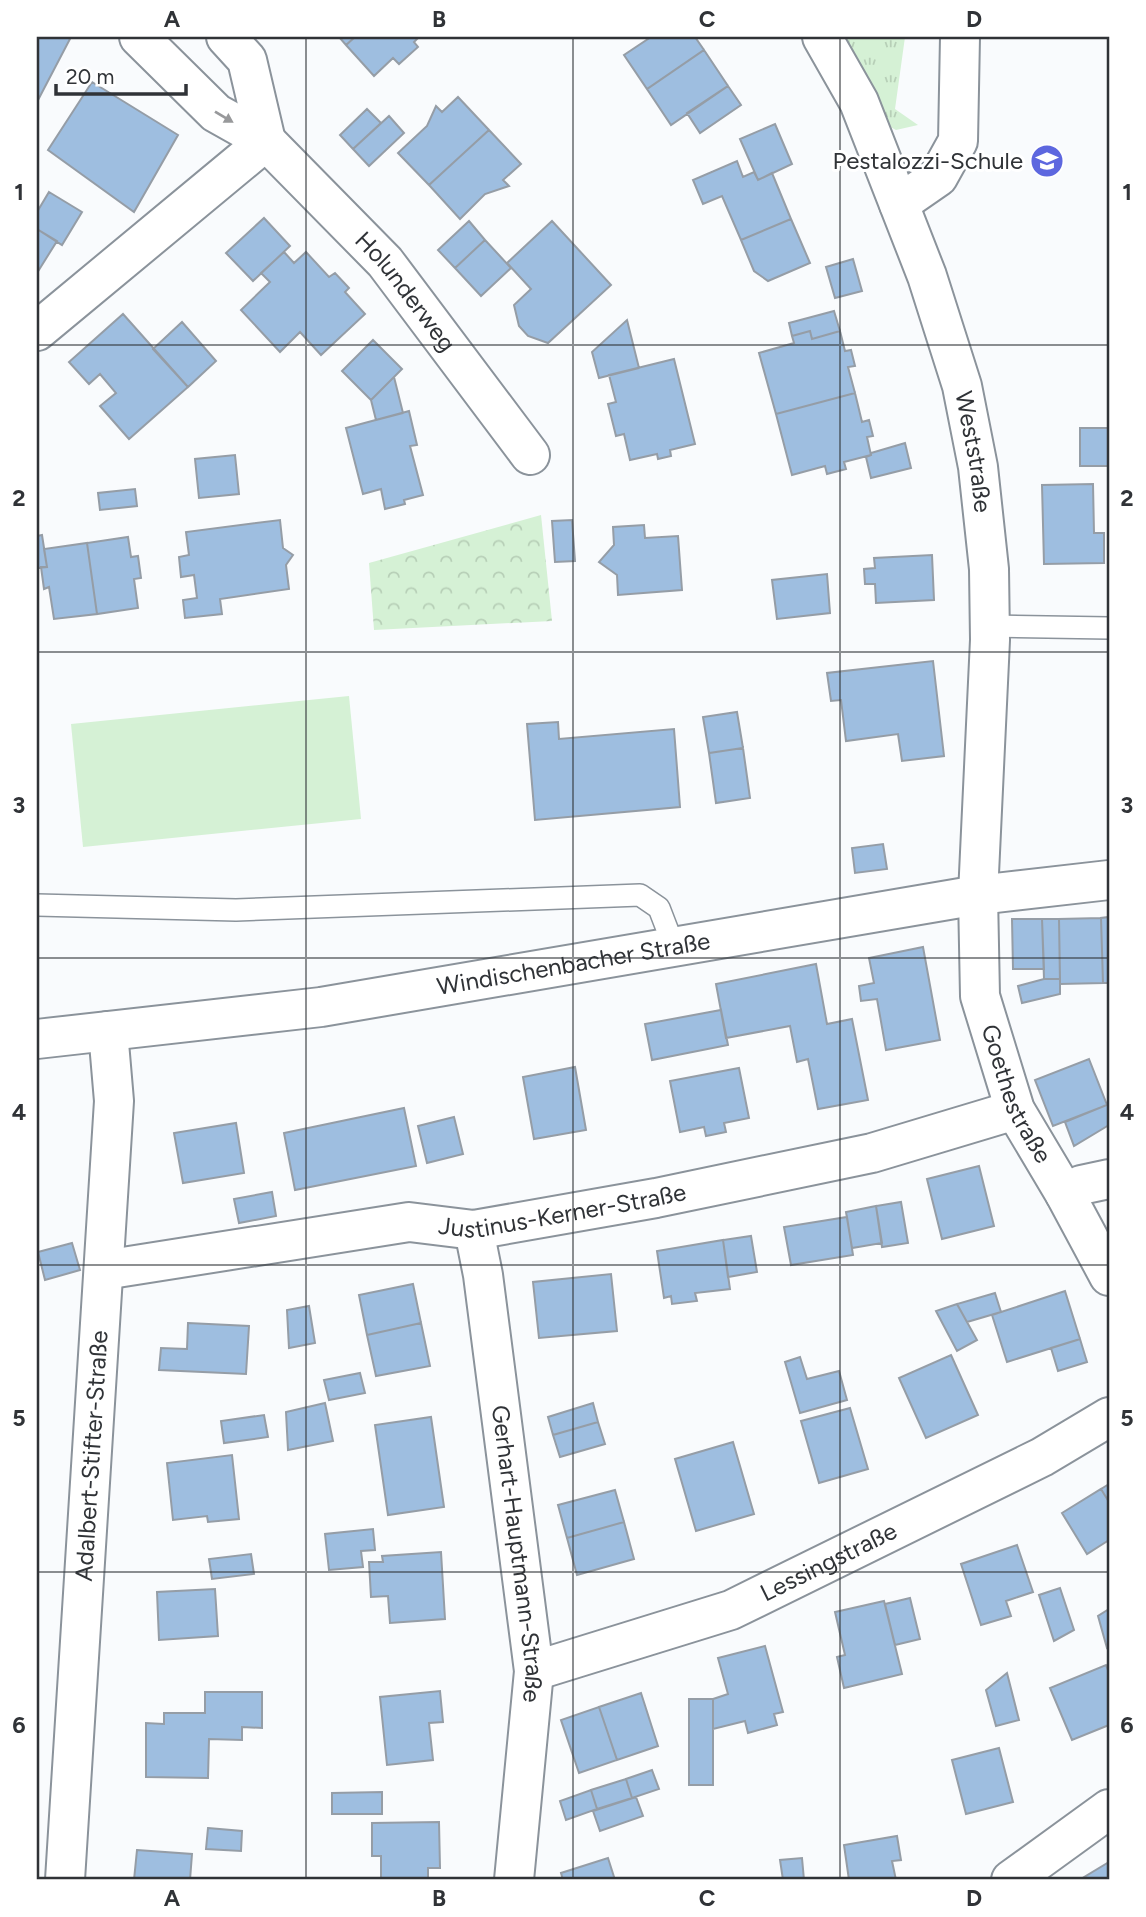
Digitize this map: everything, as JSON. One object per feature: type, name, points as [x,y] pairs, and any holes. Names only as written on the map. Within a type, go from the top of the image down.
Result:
[{"type":"street","name":"Holunderweg","points":[[139,37],[216,113],[266,141],[385,262],[530,455]]},
{"type":"street","points":[[37,331],[266,141],[247,60],[226,37]]},
{"type":"street","name":"Weststraße","points":[[822,37],[859,102],[927,276],[962,386],[978,467],[989,569],[978,895]]},
{"type":"street","points":[[899,204],[938,177],[958,141],[960,37]]},
{"type":"street","name":"Windischenbacher Straße","points":[[37,1039],[321,1007],[978,895],[1109,880]]},
{"type":"street","name":"Goethestraße","points":[[978,895],[980,996],[1015,1110],[1065,1194],[1109,1276]]},
{"type":"street","name":"Adalbert-Stifter-Straße","points":[[65,1880],[114,1101],[108,1031]]},
{"type":"street","name":"Justinus-Kerner-Straße","points":[[104,1270],[408,1223],[474,1230],[656,1198],[872,1153],[1015,1110]]},
{"type":"street","points":[[1065,1194],[1081,1185],[1109,1179]]},
{"type":"street","name":"Gerhart-Hauptmann-Straße","points":[[474,1230],[534,1671],[514,1880]]},
{"type":"street","name":"Lessingstraße","points":[[534,1671],[731,1610],[1042,1457],[1109,1416]]},
{"type":"street","points":[[1011,1880],[1109,1809]]},
{"type":"lane","points":[[989,626],[1109,628]]},
{"type":"lane","points":[[37,905],[236,910],[640,895],[659,908],[674,947]]},
{"type":"green space","points":[[844,37],[905,37],[895,109],[918,125],[896,130],[883,123]]},
{"type":"green space","points":[[541,515],[552,621],[374,630],[369,563]]},
{"type":"green space","points":[[349,696],[361,819],[83,847],[71,724]]},
{"type":"building","points":[[37,37],[71,37],[37,102]]},
{"type":"building","points":[[339,37],[355,37],[346,45]]},
{"type":"building","points":[[355,37],[419,37],[414,42],[418,47],[399,64],[393,58],[374,76],[346,45]]},
{"type":"building","points":[[651,37],[695,37],[704,50],[647,89],[624,55]]},
{"type":"building","points":[[704,50],[728,86],[671,125],[647,89]]},
{"type":"building","points":[[92,82],[178,135],[134,212],[48,150]]},
{"type":"building","points":[[728,86],[741,105],[700,133],[687,113]]},
{"type":"building","points":[[458,97],[489,130],[429,185],[398,153],[427,126],[436,106],[442,112]]},
{"type":"building","points":[[367,109],[381,123],[353,149],[340,135]]},
{"type":"building","points":[[389,116],[404,133],[369,166],[353,149]]},
{"type":"building","points":[[775,124],[792,164],[758,180],[740,139]]},
{"type":"building","points":[[489,130],[521,164],[503,180],[509,186],[485,194],[460,219],[429,185]]},
{"type":"building","points":[[737,161],[743,177],[754,172],[758,180],[772,173],[791,219],[741,240],[722,196],[703,204],[693,180]]},
{"type":"building","points":[[49,192],[82,212],[62,245],[37,229],[37,212]]},
{"type":"building","points":[[264,218],[290,246],[253,281],[226,253]]},
{"type":"building","points":[[791,219],[810,263],[768,281],[754,271],[741,240]]},
{"type":"building","points":[[469,221],[485,240],[455,268],[438,250]]},
{"type":"building","points":[[552,221],[611,285],[548,343],[528,336],[519,326],[514,305],[531,289],[507,263]]},
{"type":"building","points":[[37,229],[57,241],[37,273]]},
{"type":"building","points":[[485,240],[511,268],[481,296],[455,268]]},
{"type":"building","points":[[284,252],[294,263],[306,252],[329,277],[335,273],[349,288],[345,292],[365,314],[321,355],[300,332],[280,352],[241,310],[270,282],[261,273]]},
{"type":"building","points":[[853,259],[862,291],[835,298],[826,267]]},
{"type":"building","points":[[834,311],[840,331],[812,339],[810,331],[792,336],[789,323]]},
{"type":"building","points":[[123,314],[188,387],[129,439],[100,406],[116,393],[100,374],[89,384],[69,362]]},
{"type":"building","points":[[627,320],[639,368],[599,378],[592,352]]},
{"type":"building","points":[[182,322],[216,361],[188,387],[153,349]]},
{"type":"building","points":[[810,331],[812,339],[840,331],[845,351],[851,350],[855,366],[848,367],[855,393],[776,414],[759,353],[794,343],[792,336]]},
{"type":"building","points":[[373,340],[402,369],[371,400],[342,371]]},
{"type":"building","points":[[674,359],[695,444],[670,450],[671,456],[658,459],[657,454],[630,460],[624,434],[616,436],[608,404],[616,402],[609,375]]},
{"type":"building","points":[[394,377],[403,413],[376,420],[371,400]]},
{"type":"building","points":[[855,393],[862,422],[869,420],[873,436],[867,437],[871,455],[844,462],[846,469],[827,474],[825,466],[792,475],[776,414]]},
{"type":"building","points":[[409,411],[417,445],[410,446],[423,495],[404,500],[405,504],[385,509],[381,489],[363,494],[346,428]]},
{"type":"building","points":[[1080,428],[1109,428],[1109,466],[1080,466]]},
{"type":"building","points":[[905,443],[911,468],[871,478],[866,457]]},
{"type":"building","points":[[235,455],[239,494],[199,498],[195,459]]},
{"type":"building","points":[[1093,484],[1094,533],[1104,533],[1104,563],[1044,564],[1042,485]]},
{"type":"building","points":[[135,489],[137,506],[100,510],[98,493]]},
{"type":"building","points":[[280,520],[283,548],[293,555],[286,565],[289,589],[220,599],[222,614],[185,618],[183,600],[197,598],[194,575],[181,577],[179,557],[189,555],[186,532]]},
{"type":"building","points":[[572,520],[575,561],[555,562],[552,521]]},
{"type":"building","points":[[644,525],[645,538],[678,536],[682,590],[618,595],[617,575],[599,562],[614,545],[613,527]]},
{"type":"building","points":[[42,535],[47,567],[37,568],[37,536]]},
{"type":"building","points":[[128,537],[131,557],[138,556],[141,578],[134,579],[138,608],[97,614],[87,543]]},
{"type":"building","points":[[87,543],[97,614],[54,619],[49,587],[44,589],[41,567],[47,567],[44,549]]},
{"type":"building","points":[[932,555],[934,600],[876,603],[875,584],[865,584],[864,569],[875,568],[874,558]]},
{"type":"building","points":[[827,574],[830,613],[777,619],[772,580]]},
{"type":"building","points":[[933,661],[944,756],[902,761],[898,734],[846,741],[841,700],[831,701],[827,673]]},
{"type":"building","points":[[737,712],[743,748],[709,753],[703,717]]},
{"type":"building","points":[[558,722],[559,739],[674,729],[680,807],[535,820],[527,724]]},
{"type":"building","points":[[743,748],[750,798],[716,803],[709,753]]},
{"type":"building","points":[[883,844],[887,869],[855,873],[852,848]]},
{"type":"building","points":[[1109,917],[1109,983],[1103,983],[1101,918]]},
{"type":"building","points":[[1101,918],[1103,983],[1060,984],[1059,919]]},
{"type":"building","points":[[1012,919],[1042,919],[1044,969],[1013,969]]},
{"type":"building","points":[[1042,919],[1059,919],[1060,979],[1044,979]]},
{"type":"building","points":[[923,947],[940,1040],[886,1050],[877,999],[861,1001],[859,986],[874,983],[869,958]]},
{"type":"building","points":[[816,964],[827,1024],[852,1019],[868,1100],[818,1109],[808,1059],[797,1062],[790,1026],[726,1038],[716,984]]},
{"type":"building","points":[[1044,979],[1060,979],[1060,994],[1022,1003],[1018,986]]},
{"type":"building","points":[[721,1010],[728,1045],[652,1060],[645,1024]]},
{"type":"building","points":[[1089,1059],[1107,1105],[1053,1126],[1035,1080]]},
{"type":"building","points":[[575,1067],[586,1130],[534,1139],[523,1077]]},
{"type":"building","points":[[739,1068],[749,1118],[724,1123],[726,1132],[706,1136],[704,1127],[680,1132],[670,1081]]},
{"type":"building","points":[[1109,1104],[1109,1125],[1074,1146],[1065,1122]]},
{"type":"building","points":[[404,1108],[416,1166],[295,1190],[284,1133]]},
{"type":"building","points":[[454,1117],[463,1154],[427,1163],[418,1126]]},
{"type":"building","points":[[236,1123],[244,1173],[183,1183],[174,1133]]},
{"type":"building","points":[[979,1166],[994,1226],[942,1239],[927,1179]]},
{"type":"building","points":[[272,1192],[276,1216],[239,1223],[234,1199]]},
{"type":"building","points":[[901,1202],[908,1243],[882,1247],[876,1206]]},
{"type":"building","points":[[876,1206],[882,1243],[852,1248],[846,1212]]},
{"type":"building","points":[[847,1217],[853,1255],[791,1265],[784,1227]]},
{"type":"building","points":[[751,1236],[757,1272],[728,1277],[723,1240]]},
{"type":"building","points":[[723,1240],[730,1289],[695,1293],[697,1301],[672,1304],[671,1296],[664,1298],[657,1251]]},
{"type":"building","points":[[72,1243],[80,1270],[45,1280],[38,1252]]},
{"type":"building","points":[[611,1274],[617,1331],[539,1338],[533,1282]]},
{"type":"building","points":[[413,1284],[421,1323],[367,1335],[359,1295]]},
{"type":"building","points":[[1065,1291],[1080,1339],[1007,1362],[992,1315]]},
{"type":"building","points":[[995,1293],[1001,1312],[967,1322],[957,1304]]},
{"type":"building","points":[[957,1304],[977,1340],[957,1351],[936,1311]]},
{"type":"building","points":[[309,1306],[315,1343],[289,1348],[287,1310]]},
{"type":"building","points":[[188,1323],[249,1326],[246,1374],[159,1370],[161,1348],[187,1349]]},
{"type":"building","points":[[421,1323],[430,1366],[376,1376],[367,1335]]},
{"type":"building","points":[[1080,1339],[1087,1362],[1058,1371],[1051,1348]]},
{"type":"building","points":[[951,1355],[978,1415],[926,1438],[899,1378]]},
{"type":"building","points":[[800,1357],[807,1379],[839,1371],[847,1400],[800,1413],[785,1362]]},
{"type":"building","points":[[360,1373],[365,1393],[329,1400],[324,1380]]},
{"type":"building","points":[[325,1403],[333,1441],[288,1450],[286,1412]]},
{"type":"building","points":[[593,1403],[598,1422],[553,1435],[548,1417]]},
{"type":"building","points":[[850,1408],[868,1469],[819,1483],[801,1421]]},
{"type":"building","points":[[264,1415],[268,1437],[224,1443],[221,1421]]},
{"type":"building","points":[[431,1417],[444,1507],[388,1515],[375,1425]]},
{"type":"building","points":[[598,1422],[605,1444],[560,1457],[553,1435]]},
{"type":"building","points":[[733,1442],[754,1514],[696,1531],[675,1459]]},
{"type":"building","points":[[232,1455],[239,1519],[208,1522],[207,1516],[173,1520],[167,1463]]},
{"type":"building","points":[[1109,1484],[1109,1502],[1101,1489]]},
{"type":"building","points":[[1101,1489],[1109,1502],[1109,1540],[1087,1554],[1062,1513]]},
{"type":"building","points":[[615,1490],[624,1522],[567,1538],[558,1505]]},
{"type":"building","points":[[624,1522],[634,1559],[577,1575],[567,1538]]},
{"type":"building","points":[[373,1529],[375,1550],[361,1551],[363,1567],[329,1570],[325,1534]]},
{"type":"building","points":[[1017,1545],[1033,1592],[1006,1601],[1011,1616],[981,1625],[961,1564]]},
{"type":"building","points":[[441,1552],[445,1619],[390,1623],[388,1596],[371,1597],[369,1562],[383,1562],[382,1556]]},
{"type":"building","points":[[251,1554],[254,1574],[212,1579],[209,1559]]},
{"type":"building","points":[[1060,1588],[1074,1630],[1054,1641],[1039,1595]]},
{"type":"building","points":[[215,1589],[218,1636],[159,1640],[157,1592]]},
{"type":"building","points":[[910,1598],[920,1639],[895,1645],[885,1604]]},
{"type":"building","points":[[884,1601],[902,1674],[844,1688],[837,1657],[845,1655],[835,1612]]},
{"type":"building","points":[[1109,1609],[1109,1647],[1107,1648],[1098,1616]]},
{"type":"building","points":[[765,1646],[783,1712],[774,1714],[777,1725],[748,1733],[745,1721],[713,1729],[713,1699],[728,1694],[718,1658]]},
{"type":"building","points":[[1106,1665],[1109,1673],[1109,1725],[1072,1740],[1050,1688]]},
{"type":"building","points":[[1007,1673],[1019,1720],[996,1726],[986,1690]]},
{"type":"building","points":[[440,1691],[443,1722],[429,1723],[433,1760],[387,1765],[380,1697]]},
{"type":"building","points":[[205,1692],[262,1692],[262,1728],[242,1727],[242,1740],[209,1739],[208,1778],[146,1777],[146,1723],[164,1724],[164,1713],[205,1713]]},
{"type":"building","points":[[641,1693],[658,1746],[617,1760],[599,1707]]},
{"type":"building","points":[[689,1699],[713,1699],[713,1785],[689,1785]]},
{"type":"building","points":[[599,1707],[617,1760],[579,1773],[561,1720]]},
{"type":"building","points":[[999,1748],[1013,1802],[966,1814],[952,1760]]},
{"type":"building","points":[[652,1770],[659,1789],[632,1798],[626,1779]]},
{"type":"building","points":[[626,1779],[632,1798],[597,1809],[591,1790]]},
{"type":"building","points":[[591,1790],[597,1809],[566,1820],[560,1801]]},
{"type":"building","points":[[382,1792],[382,1814],[332,1814],[332,1793]]},
{"type":"building","points":[[636,1797],[643,1816],[600,1831],[593,1811]]},
{"type":"building","points":[[439,1822],[440,1868],[428,1868],[428,1880],[381,1880],[381,1856],[372,1856],[372,1823]]},
{"type":"building","points":[[208,1828],[242,1831],[241,1851],[206,1849]]},
{"type":"building","points":[[897,1836],[901,1860],[892,1861],[896,1880],[849,1880],[844,1845]]},
{"type":"building","points":[[137,1850],[192,1854],[190,1880],[134,1880]]},
{"type":"building","points":[[608,1858],[615,1880],[563,1880],[561,1873]]},
{"type":"building","points":[[802,1858],[804,1880],[783,1880],[780,1860]]},
{"type":"building","points":[[1109,1862],[1109,1880],[1081,1879]]},
{"type":"place","name":"Pestalozzi-Schule","points":[[1047,161]]}]
